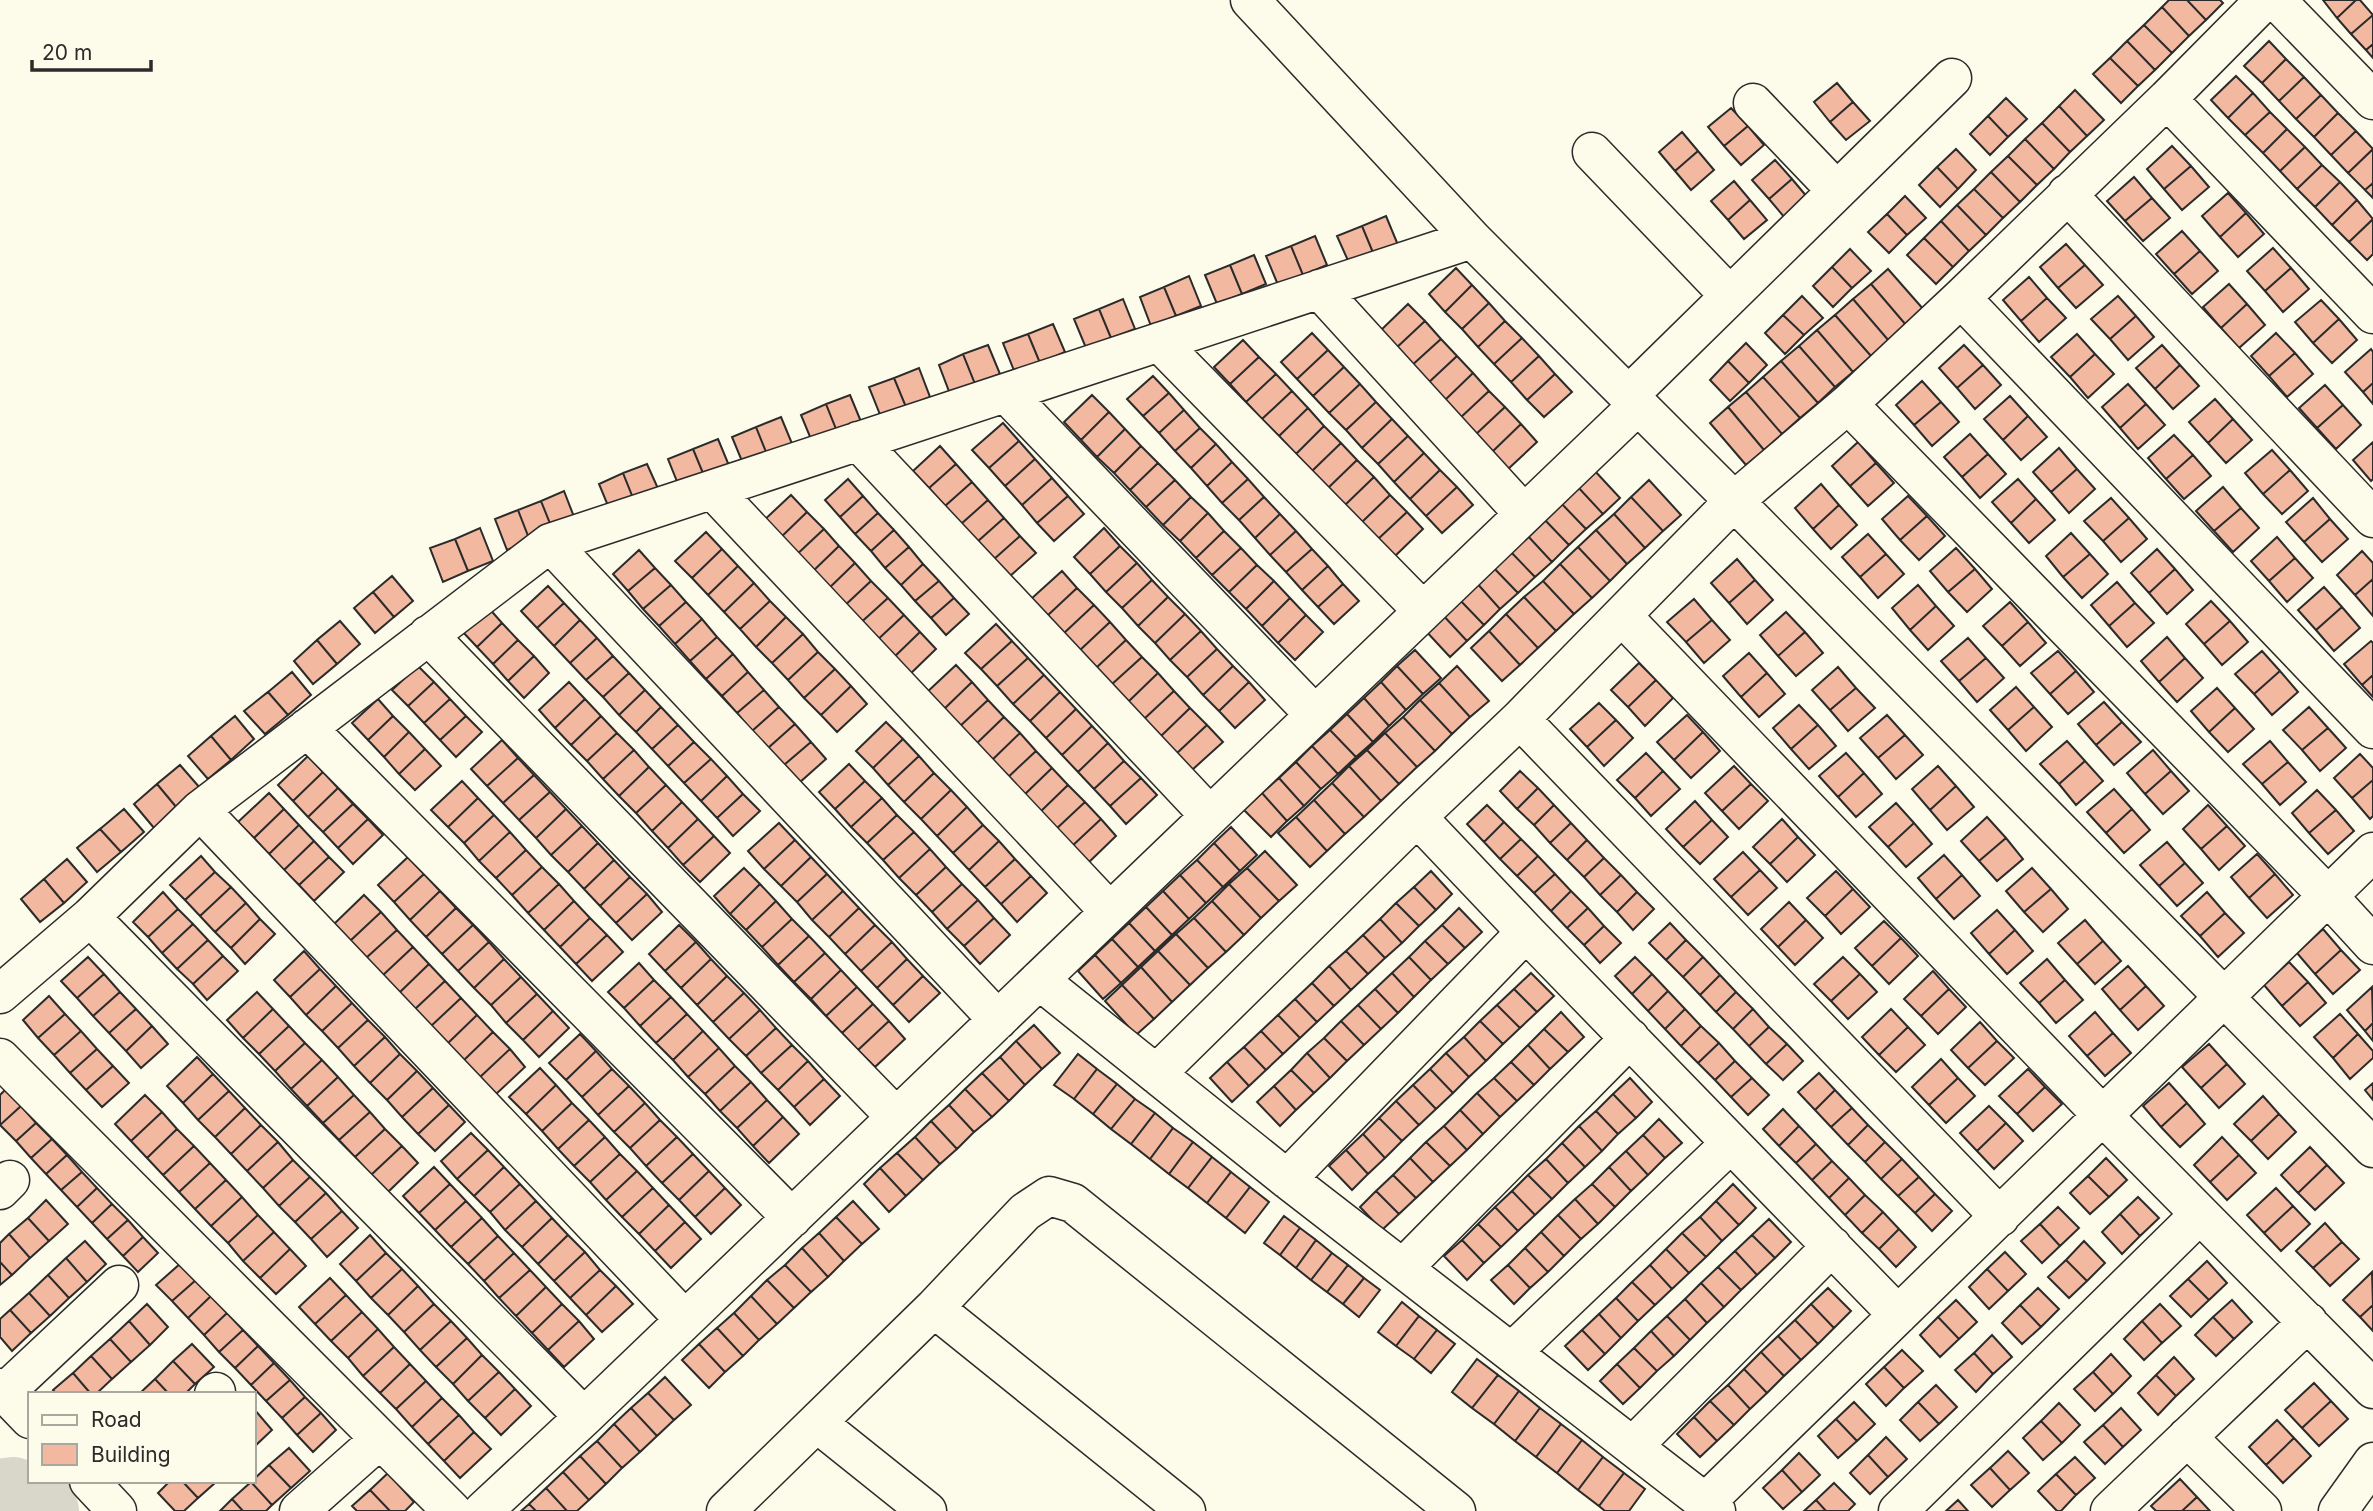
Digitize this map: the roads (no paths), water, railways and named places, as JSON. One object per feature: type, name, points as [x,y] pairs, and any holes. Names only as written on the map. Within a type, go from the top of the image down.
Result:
[{"type":"street","points":[[1250,0],[1472,239],[1734,500],[2373,1148]]},
{"type":"street","points":[[1156,1074],[1520,719],[1734,500],[1848,404],[1961,298],[2265,0]]},
{"type":"street","points":[[2276,0],[2373,100]]},
{"type":"street","points":[[483,1511],[792,1218],[1524,514],[1730,296],[1952,78]]},
{"type":"street","points":[[2167,99],[2373,314]]},
{"type":"street","points":[[1753,103],[1837,191]]},
{"type":"street","points":[[1592,152],[1730,296]]},
{"type":"street","points":[[2067,194],[2373,517]]},
{"type":"street","points":[[0,994],[90,917],[200,810],[550,543],[1472,239]]},
{"type":"street","points":[[1319,289],[1524,514]]},
{"type":"street","points":[[1961,298],[2373,729]]},
{"type":"street","points":[[1159,342],[1423,611]]},
{"type":"street","points":[[1006,393],[1315,715]]},
{"type":"street","points":[[1848,404],[2373,944]]},
{"type":"street","points":[[858,441],[1210,816]]},
{"type":"street","points":[[713,490],[1110,912]]},
{"type":"street","points":[[550,543],[998,1020]]},
{"type":"street","points":[[1622,616],[2103,1116],[2373,1389]]},
{"type":"street","points":[[428,635],[896,1117]]},
{"type":"street","points":[[1520,719],[2000,1217]]},
{"type":"street","points":[[307,728],[792,1218]]},
{"type":"street","points":[[200,810],[685,1320]]},
{"type":"street","points":[[1417,817],[1898,1315]]},
{"type":"street","points":[[1039,980],[1287,1179],[1711,1507],[1898,1315],[2373,852]]},
{"type":"street","points":[[90,917],[584,1417]]},
{"type":"street","points":[[1287,1179],[1526,932]]},
{"type":"street","points":[[1403,1268],[1629,1038]]},
{"type":"street","points":[[0,1058],[452,1511]]},
{"type":"street","points":[[1511,1352],[1731,1143]]},
{"type":"street","points":[[726,1511],[934,1308],[1025,1212],[1049,1196],[1073,1203],[1457,1511]]},
{"type":"street","points":[[1898,1511],[2200,1214]]},
{"type":"street","points":[[1633,1446],[1832,1246]]},
{"type":"street","points":[[11,1400],[119,1285]]},
{"type":"street","points":[[934,1308],[1186,1511]]},
{"type":"street","points":[[2110,1511],[2308,1322]]},
{"type":"street","points":[[817,1423],[927,1511]]},
{"type":"street","points":[[2187,1437],[2262,1511]]},
{"type":"street","points":[[299,1511],[380,1439]]},
{"type":"street","points":[[2338,1511],[2373,1462]]},
{"type":"waterway","points":[[0,1495],[13,1493],[41,1507],[43,1511]]}]
